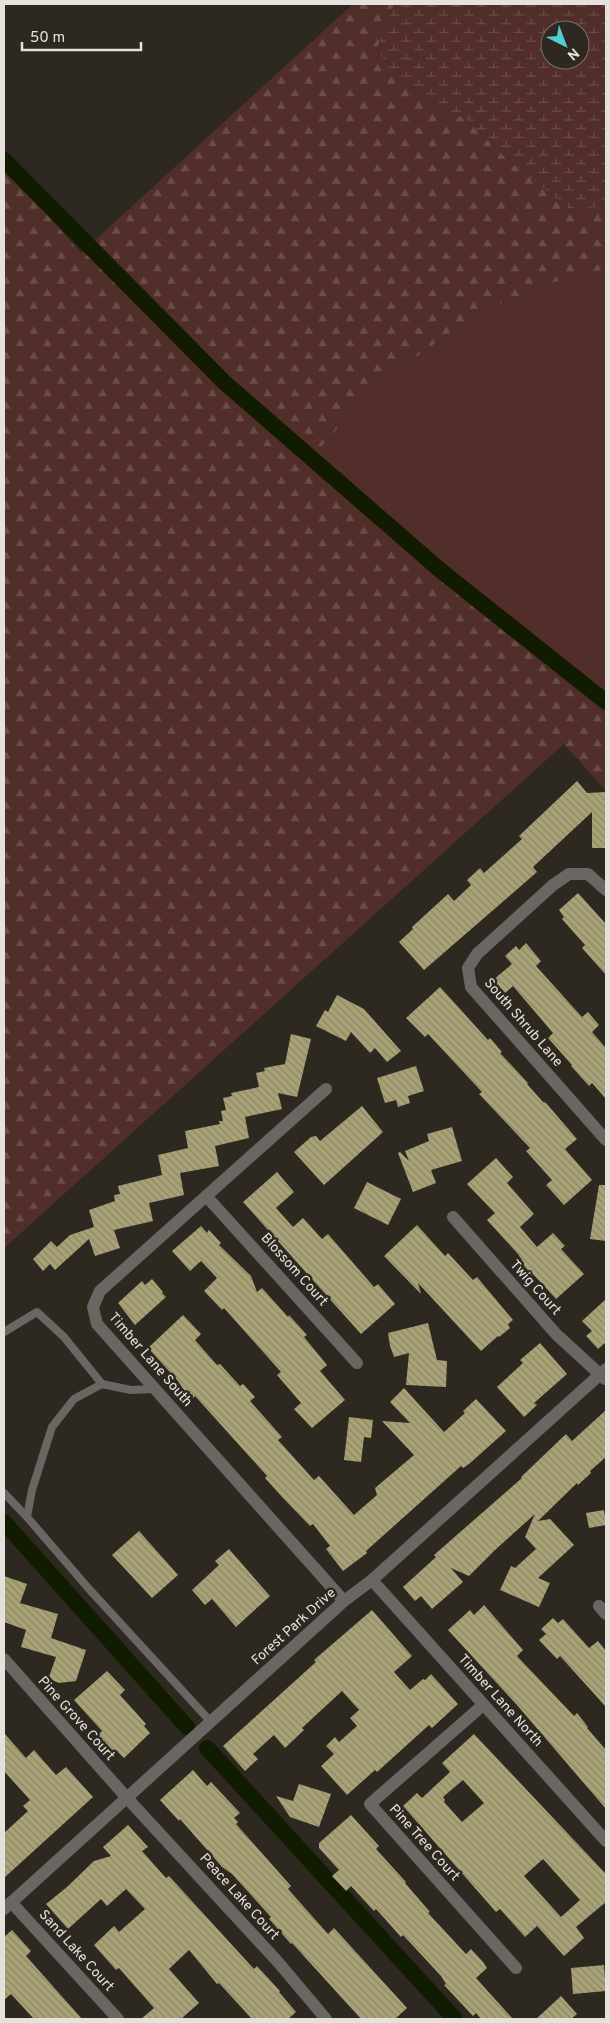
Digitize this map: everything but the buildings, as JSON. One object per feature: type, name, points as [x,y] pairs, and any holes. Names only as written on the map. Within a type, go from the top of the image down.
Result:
[{"type":"street","name":"South Shrub Lane","points":[[606,890],[588,874],[569,874],[553,885],[477,954],[468,968],[471,987],[606,1140]]},
{"type":"street","name":"Timber Lane South","points":[[326,1089],[100,1291],[93,1307],[97,1324],[344,1601]]},
{"type":"street","name":"Blossom Court","points":[[207,1197],[357,1363]]},
{"type":"street","name":"Twig Court","points":[[453,1217],[556,1334],[604,1374]]},
{"type":"street","name":"Forest Park Drive","points":[[8,1906],[344,1601],[372,1580],[604,1374]]},
{"type":"street","name":"Timber Lane North","points":[[372,1580],[606,1840]]},
{"type":"street","name":"Pine Grove Court","points":[[4,1659],[127,1798]]},
{"type":"street","name":"Pine Tree Court","points":[[483,1705],[370,1804],[516,1968]]},
{"type":"street","name":"Peace Lake Court","points":[[127,1798],[278,1962],[326,2019]]},
{"type":"street","name":"Sand Lake Court","points":[[8,1906],[118,2019]]},
{"type":"lane","points":[[4,1332],[37,1312],[64,1336],[102,1384]]},
{"type":"lane","points":[[27,1517],[32,1490],[52,1427],[74,1399],[102,1384],[131,1390],[155,1389]]},
{"type":"lane","points":[[4,1493],[211,1722]]},
{"type":"green space","points":[[353,4],[394,4],[377,49],[402,89],[466,119],[507,159],[571,210],[606,206],[606,269],[560,280],[490,308],[465,322],[405,365],[355,408],[302,469],[606,714],[606,791],[564,744],[4,1248],[4,166],[81,253]]},
{"type":"green space","points":[[394,4],[606,4],[606,206],[571,210],[507,159],[466,119],[401,89],[377,49]]},
{"type":"green space","points":[[606,269],[606,714],[301,469],[355,408],[405,365],[465,322],[490,308],[560,280]]},
{"type":"waterway","points":[[4,160],[225,383],[440,570],[606,702]]},
{"type":"waterway","points":[[4,1522],[187,1727]]},
{"type":"waterway","points":[[207,1748],[455,2019]]}]
